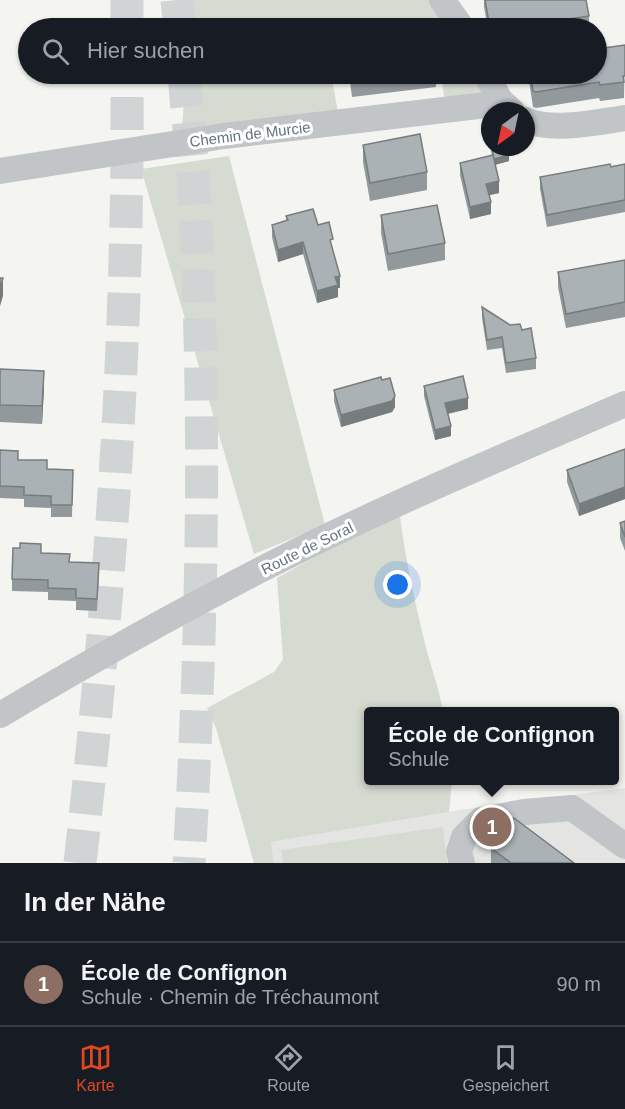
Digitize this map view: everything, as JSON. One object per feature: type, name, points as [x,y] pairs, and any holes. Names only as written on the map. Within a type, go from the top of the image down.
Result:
[{"type":"street","points":[[442,0],[455,18]]},
{"type":"street","points":[[492,84],[504,102]]},
{"type":"street","name":"Chemin de Murcie","points":[[0,171],[224,136],[481,106]]},
{"type":"street","points":[[535,123],[553,125],[625,118]]},
{"type":"street","name":"Route de Soral","points":[[0,715],[119,646],[262,569],[403,502],[625,404]]},
{"type":"street","points":[[460,858],[464,837],[481,820],[524,812],[572,808],[625,846]]},
{"type":"shaded area","points":[[192,0],[432,0],[444,18],[191,18]]},
{"type":"shaded area","points":[[185,84],[333,84],[340,123],[181,142]]},
{"type":"shaded area","points":[[442,84],[481,84],[478,99],[446,110]]},
{"type":"shaded area","points":[[229,156],[325,525],[254,554],[141,169]]},
{"type":"shaded area","points":[[400,515],[414,596],[442,707],[364,707],[364,785],[452,785],[449,812],[271,842],[274,863],[254,863],[216,728],[207,708],[274,672],[283,659],[277,578],[331,548]]},
{"type":"shaded area","points":[[625,788],[625,863],[274,863],[271,842],[466,809]]},
{"type":"shaded area","points":[[443,827],[447,863],[283,863],[281,850]]},
{"type":"building","points":[[485,0],[586,0],[589,16],[576,18],[488,18]]},
{"type":"building","points":[[625,45],[624,82],[600,85],[607,84],[607,48]]},
{"type":"building","points":[[532,84],[586,84],[536,92],[533,91]]},
{"type":"building","points":[[420,134],[427,172],[370,183],[363,145]]},
{"type":"building","points":[[493,156],[499,181],[486,184],[491,202],[470,207],[460,163]]},
{"type":"building","points":[[610,164],[611,167],[625,164],[625,200],[547,215],[540,177]]},
{"type":"building","points":[[437,205],[445,243],[388,254],[381,215]]},
{"type":"building","points":[[313,209],[318,225],[329,222],[333,239],[330,240],[340,276],[335,277],[338,285],[317,291],[303,242],[278,250],[272,225],[288,220],[286,216]]},
{"type":"building","points":[[625,260],[625,302],[566,314],[558,272]]},
{"type":"building","points":[[482,307],[510,325],[520,324],[522,330],[531,328],[536,358],[506,363],[502,337],[487,340]]},
{"type":"building","points":[[0,369],[44,371],[42,406],[0,405]]},
{"type":"building","points":[[463,376],[468,398],[445,403],[451,426],[435,430],[424,386]]},
{"type":"building","points":[[381,377],[382,380],[390,378],[395,396],[392,401],[341,415],[334,390]]},
{"type":"building","points":[[625,449],[625,487],[579,504],[567,470]]},
{"type":"building","points":[[0,450],[18,451],[18,460],[47,460],[47,469],[73,470],[72,505],[51,505],[51,496],[24,495],[24,487],[0,486]]},
{"type":"building","points":[[625,521],[625,537],[620,523]]},
{"type":"building","points":[[20,543],[41,544],[41,553],[70,554],[69,562],[99,563],[97,599],[76,598],[76,589],[48,588],[48,580],[12,579],[13,548],[20,548]]},
{"type":"building","points":[[514,818],[574,863],[511,863],[491,848]]},
{"type":"tunnel","points":[[127,0],[127,18]]},
{"type":"tunnel","points":[[177,0],[179,18]]},
{"type":"tunnel","points":[[80,863],[109,568],[121,371],[125,272],[127,84]]},
{"type":"tunnel","points":[[185,84],[198,275],[202,443],[200,611],[189,863]]},
{"type":"place","name":"École de Confignon","points":[[492,827]]}]
